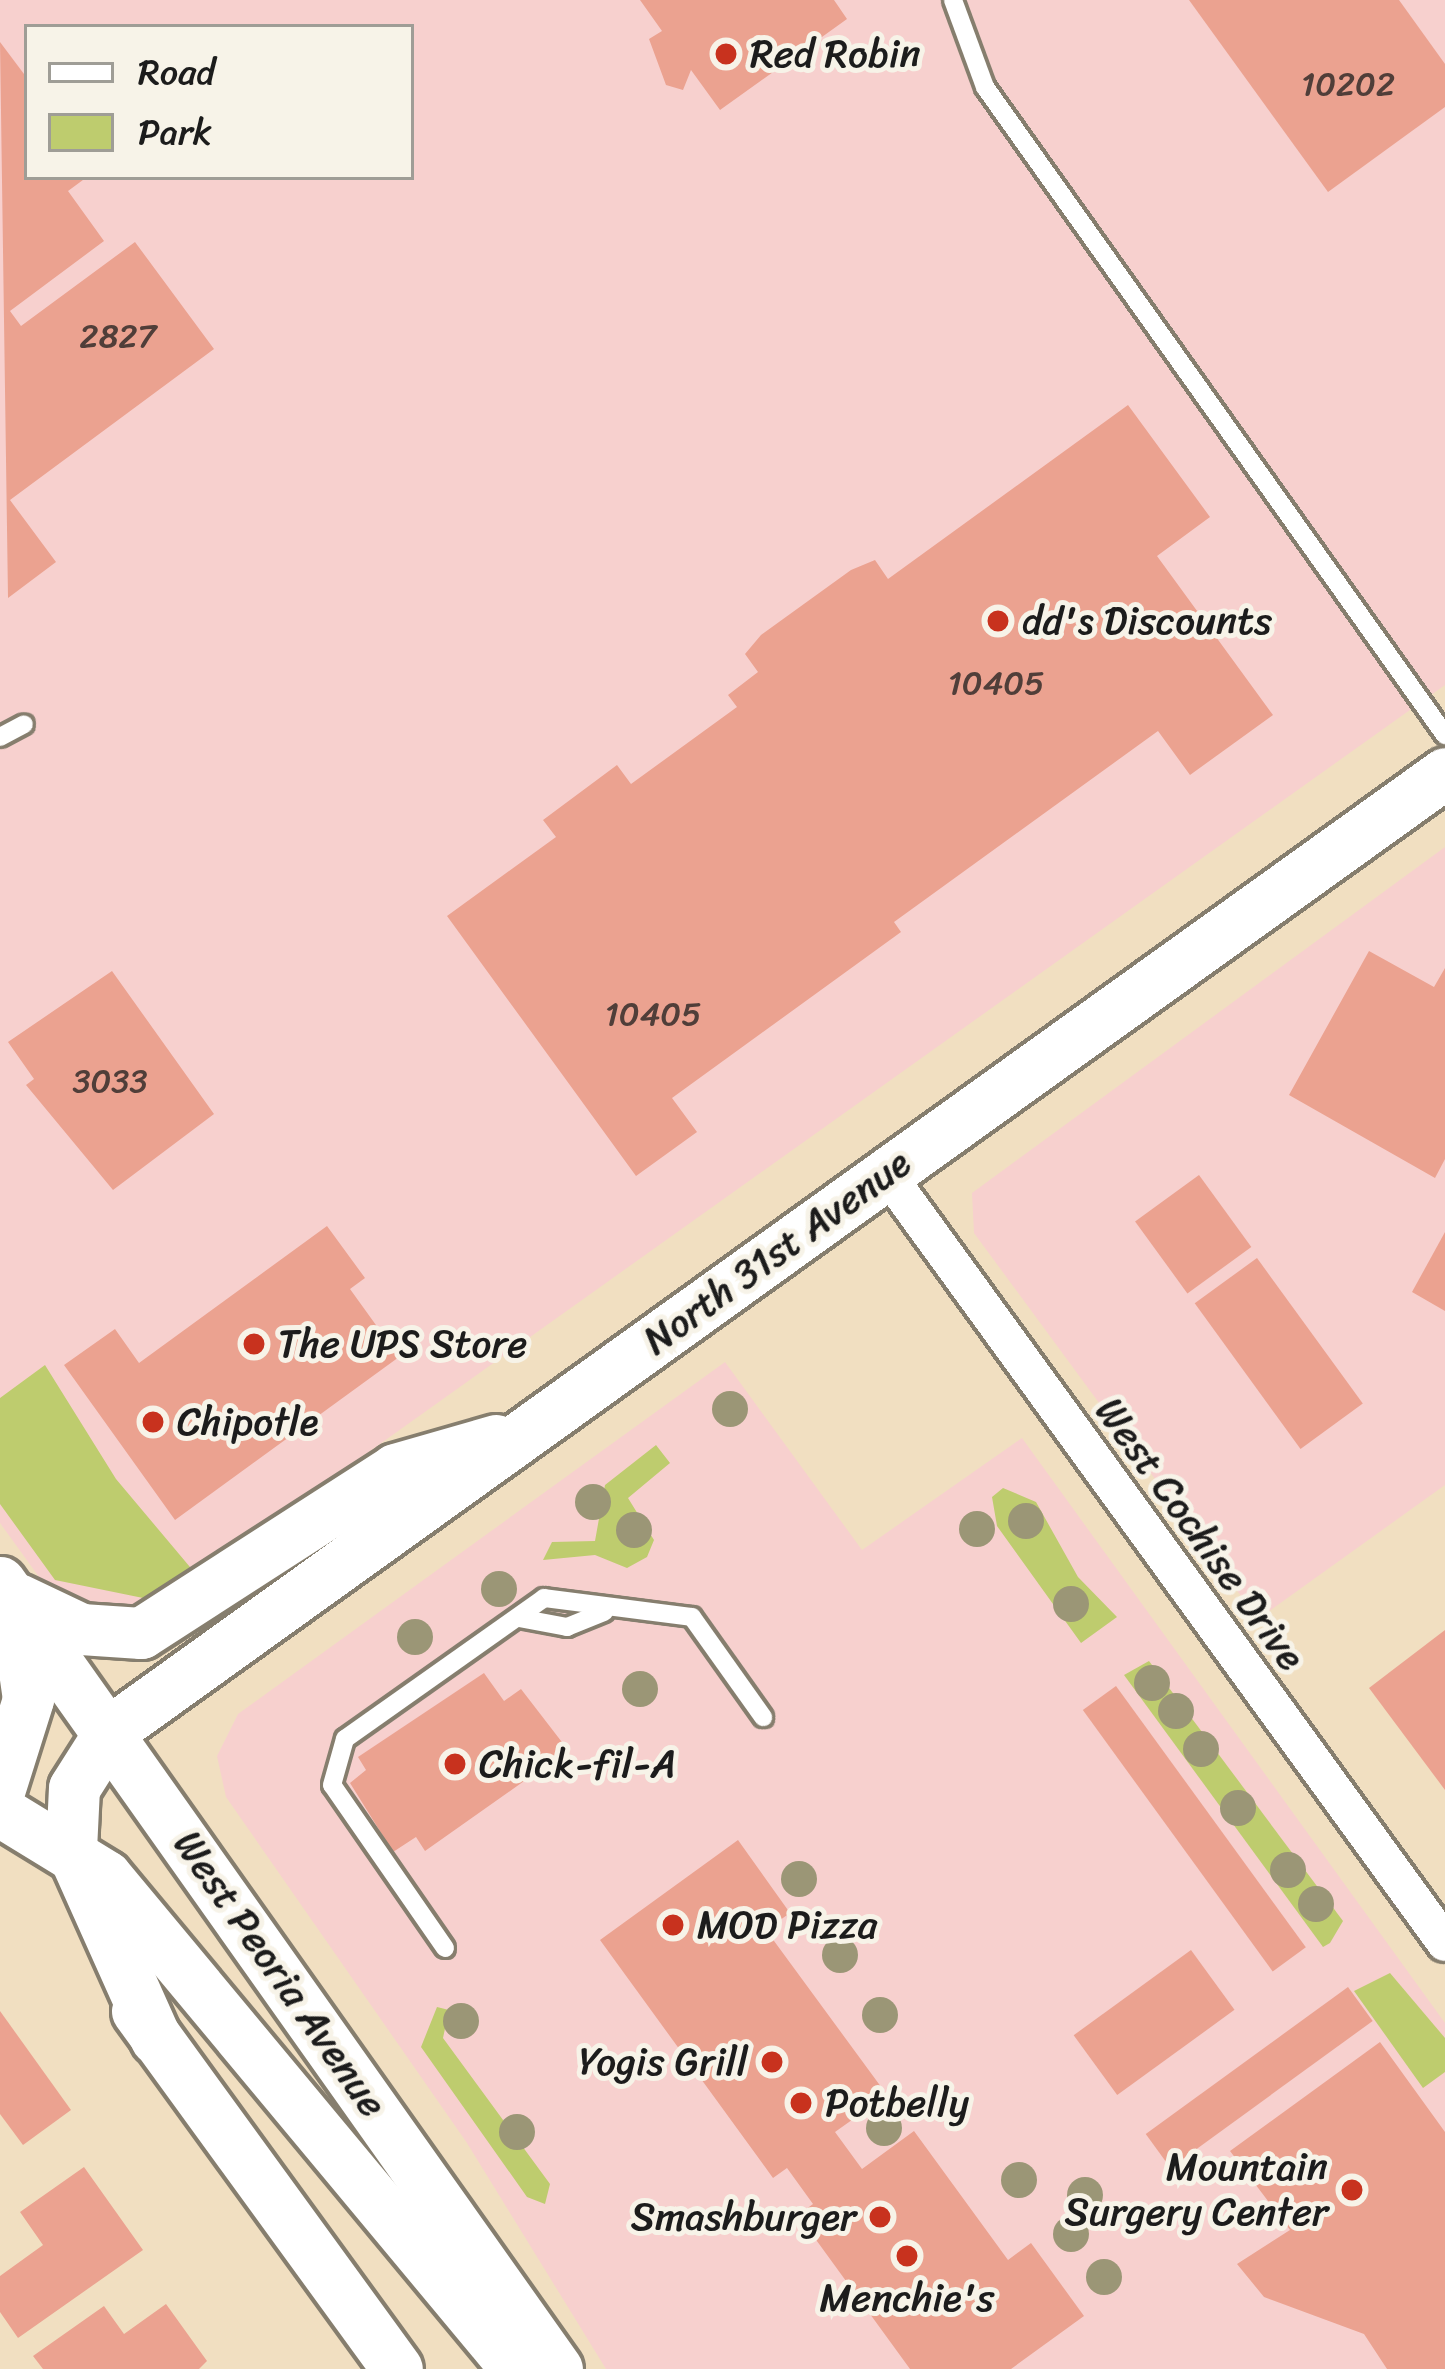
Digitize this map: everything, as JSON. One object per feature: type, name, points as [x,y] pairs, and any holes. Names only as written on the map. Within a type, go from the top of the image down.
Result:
[{"type":"main road","name":"North 31st Avenue","points":[[110,1731],[1445,773]]},
{"type":"main road","points":[[4,1587],[81,1629],[141,1633],[395,1469],[528,1432]]},
{"type":"main road","points":[[0,1788],[14,1688],[4,1587]]},
{"type":"main road","name":"West Peoria Avenue","points":[[4,1587],[557,2369]]},
{"type":"main road","points":[[14,1688],[110,1731],[74,1788],[71,1849],[156,2038]]},
{"type":"main road","points":[[0,1811],[71,1849],[134,1907],[517,2369]]},
{"type":"main road","points":[[0,1820],[382,2349],[432,2369]]},
{"type":"street","name":"West Cochise Drive","points":[[887,1174],[1445,1942]]},
{"type":"lane","points":[[953,0],[985,87],[1445,735]]},
{"type":"lane","points":[[0,736],[24,724]]},
{"type":"lane","points":[[445,1948],[332,1785],[332,1761],[345,1739],[519,1618],[567,1627],[604,1612],[692,1617],[763,1717]]},
{"type":"shaded area","points":[[0,0],[1445,0],[1445,685],[147,1610],[99,1613],[47,1588],[0,1523]]},
{"type":"shaded area","points":[[1445,847],[1445,1485],[1258,1619],[974,1233],[972,1193]]},
{"type":"shaded area","points":[[725,1362],[862,1550],[1022,1438],[1445,2023],[1445,2369],[606,2369],[467,2143],[226,1797],[217,1756],[238,1714]]},
{"type":"green space","points":[[45,1365],[116,1479],[195,1573],[148,1599],[55,1580],[0,1504],[0,1398]]},
{"type":"green space","points":[[656,1445],[670,1463],[628,1498],[654,1540],[647,1557],[627,1568],[595,1555],[543,1560],[552,1542],[595,1541],[605,1485]]},
{"type":"green space","points":[[1003,1488],[1036,1502],[1078,1577],[1117,1617],[1081,1643],[997,1526],[992,1497]]},
{"type":"green space","points":[[1149,1661],[1343,1921],[1330,1943],[1323,1947],[1124,1675]]},
{"type":"green space","points":[[1390,1973],[1445,2038],[1445,2072],[1423,2088],[1354,1991]]},
{"type":"green space","points":[[437,2007],[449,2010],[443,2038],[550,2184],[545,2204],[527,2197],[421,2047]]},
{"type":"building","name":"Red Robin","points":[[640,0],[834,0],[847,19],[720,110],[691,70],[683,90],[666,85],[649,39],[662,31]]},
{"type":"building","points":[[1189,0],[1399,0],[1445,64],[1445,107],[1328,192]]},
{"type":"building","points":[[0,42],[24,74],[24,180],[83,180],[68,191],[104,241],[10,311],[21,326],[135,242],[214,349],[10,500],[56,562],[8,598]]},
{"type":"building","points":[[1128,405],[1210,517],[1157,556],[1273,715],[1190,775],[1158,731],[894,922],[901,932],[672,1098],[697,1132],[636,1176],[447,916],[556,837],[543,820],[617,765],[631,784],[737,707],[728,695],[758,672],[745,654],[761,635],[851,570],[875,560],[888,579]]},
{"type":"building","points":[[1369,951],[1434,987],[1445,968],[1445,1159],[1435,1178],[1289,1095]]},
{"type":"building","points":[[112,971],[214,1114],[113,1190],[26,1085],[34,1079],[8,1042]]},
{"type":"building","points":[[1199,1175],[1251,1247],[1187,1293],[1135,1221]]},
{"type":"building","points":[[327,1226],[365,1278],[350,1289],[399,1357],[175,1520],[64,1365],[115,1329],[139,1363]]},
{"type":"building","points":[[1445,1232],[1445,1311],[1412,1292]]},
{"type":"building","points":[[1257,1258],[1363,1404],[1301,1449],[1195,1303]]},
{"type":"building","points":[[1445,1630],[1445,1790],[1369,1688]]},
{"type":"building","name":"Chick-fil-A","points":[[484,1673],[504,1701],[521,1689],[568,1750],[425,1851],[416,1837],[393,1852],[350,1783],[366,1770],[358,1757]]},
{"type":"building","points":[[1116,1686],[1306,1947],[1273,1971],[1083,1710]]},
{"type":"building","points":[[738,1840],[790,1913],[766,1930],[887,2095],[835,2132],[862,2169],[914,2131],[1008,2260],[1031,2243],[1084,2316],[1011,2369],[910,2369],[798,2215],[813,2204],[787,2168],[773,2178],[600,1940]]},
{"type":"building","points":[[1191,1950],[1234,2010],[1117,2095],[1074,2035]]},
{"type":"building","points":[[1348,1987],[1373,2021],[1170,2168],[1146,2134]]},
{"type":"building","points":[[0,2011],[71,2110],[23,2145],[0,2114]]},
{"type":"building","name":"Mountain Surgery Center","points":[[1380,2042],[1445,2132],[1445,2369],[1387,2369],[1364,2334],[1264,2297],[1237,2264],[1290,2230],[1230,2151]]},
{"type":"building","points":[[84,2167],[143,2250],[18,2338],[0,2312],[0,2276],[43,2245],[20,2212]]},
{"type":"building","points":[[166,2304],[207,2361],[199,2369],[43,2369],[33,2356],[104,2306],[124,2334]]},
{"type":"place","name":"Red Robin","points":[[726,54]]},
{"type":"place","name":"dd's Discounts","points":[[998,621]]},
{"type":"place","name":"The UPS Store","points":[[254,1344]]},
{"type":"place","name":"Chipotle","points":[[153,1422]]},
{"type":"place","name":"Chick-fil-A","points":[[455,1764]]},
{"type":"place","name":"MOD Pizza","points":[[673,1925]]},
{"type":"place","name":"Yogis Grill","points":[[772,2062]]},
{"type":"place","name":"Potbelly","points":[[801,2103]]},
{"type":"place","name":"Mountain Surgery Center","points":[[1352,2190]]},
{"type":"place","name":"Smashburger","points":[[880,2217]]},
{"type":"place","name":"Menchie's","points":[[907,2256]]}]
